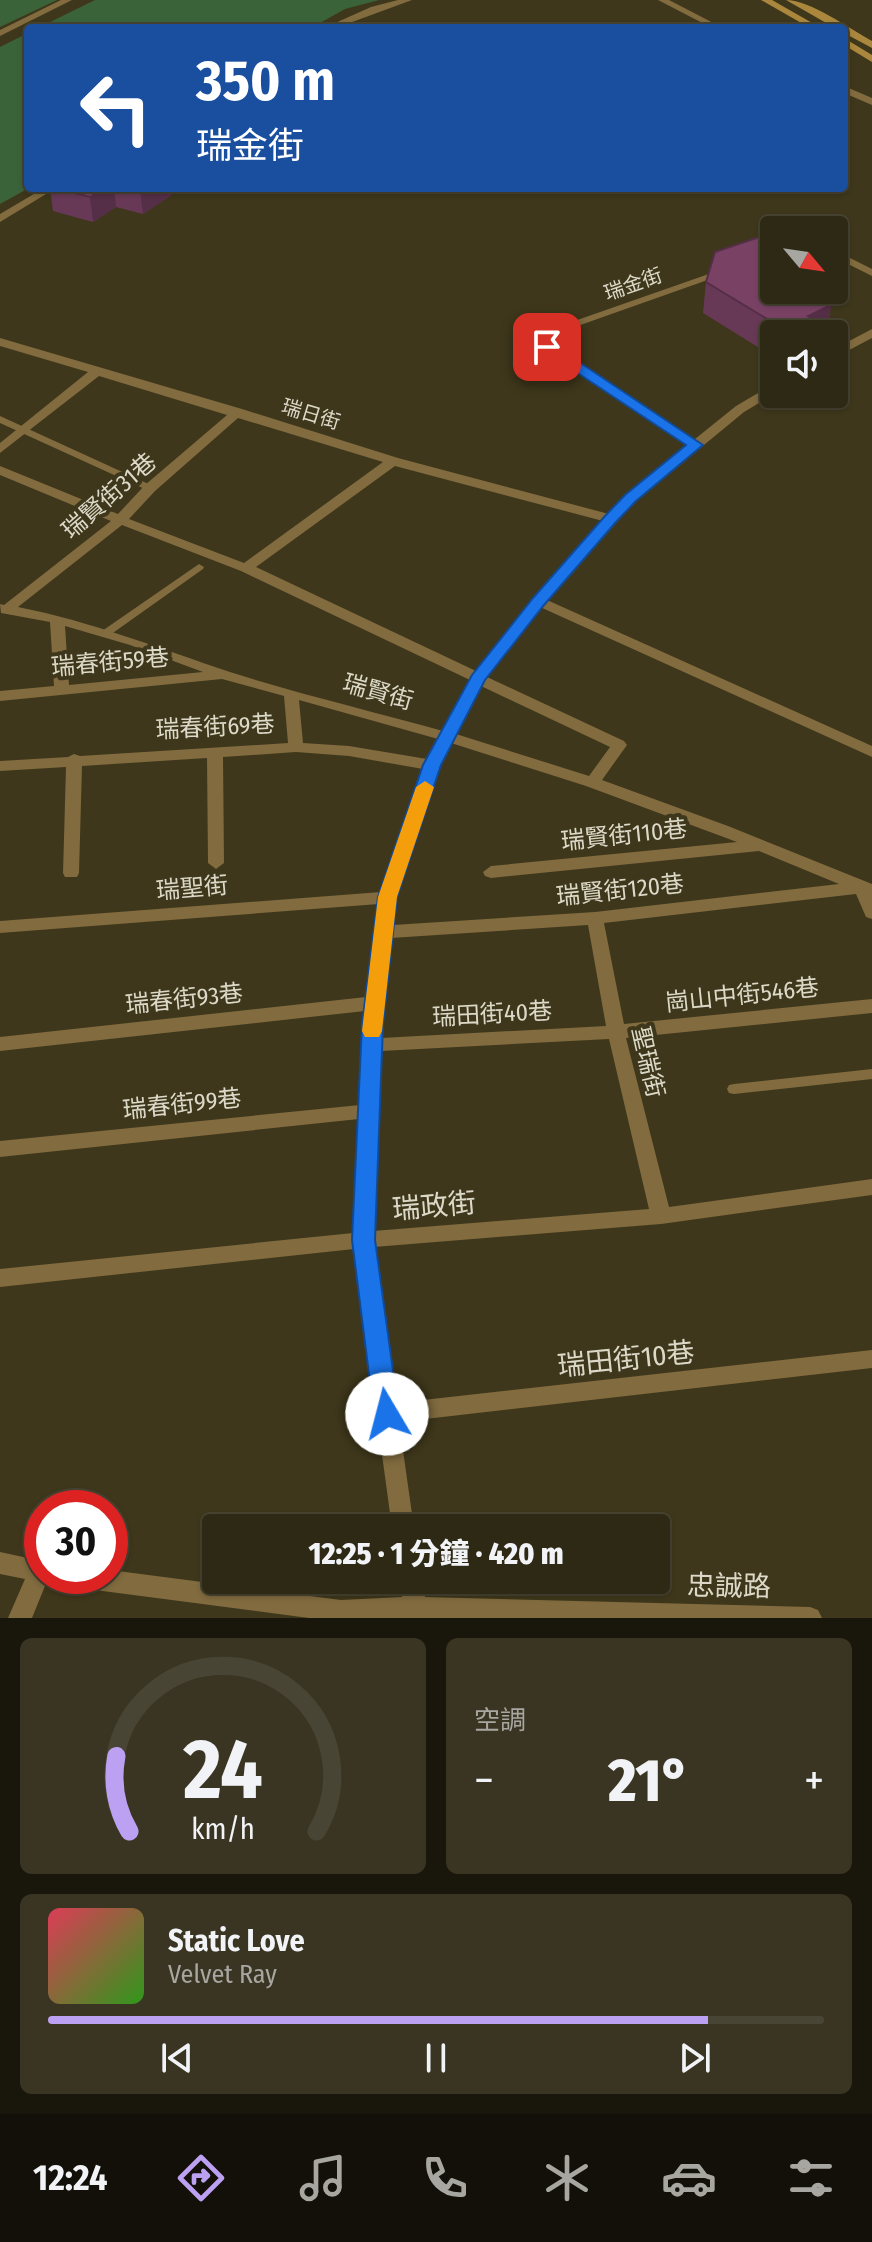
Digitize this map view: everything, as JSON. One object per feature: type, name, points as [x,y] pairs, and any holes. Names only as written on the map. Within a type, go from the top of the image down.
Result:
[{"type":"street","points":[[0,33],[68,0]]},
{"type":"street","points":[[338,24],[374,9],[408,0]]},
{"type":"street","points":[[662,0],[711,24]]},
{"type":"street","points":[[765,0],[810,24]]},
{"type":"street","points":[[790,0],[835,24]]},
{"type":"street","points":[[848,31],[872,45]]},
{"type":"street","points":[[848,44],[872,59]]},
{"type":"street","points":[[848,91],[872,102]]},
{"type":"street","points":[[0,219],[44,192]]},
{"type":"street","points":[[848,260],[872,273]]},
{"type":"street","name":"瑞金街","points":[[695,445],[547,347],[549,332],[744,265]]},
{"type":"street","points":[[848,346],[872,333]]},
{"type":"street","name":"瑞日街","points":[[0,342],[393,461],[611,519]]},
{"type":"street","points":[[0,449],[97,371]]},
{"type":"street","points":[[401,1514],[363,1240],[374,1003],[388,897],[432,765],[478,678],[538,601],[631,498],[740,409],[760,397]]},
{"type":"street","name":"瑞賢街31巷","points":[[3,609],[120,520],[150,488],[238,412]]},
{"type":"street","points":[[246,568],[393,461]]},
{"type":"street","points":[[0,470],[246,568],[619,745],[592,782]]},
{"type":"street","points":[[538,601],[872,752]]},
{"type":"street","name":"瑞賢街","points":[[3,609],[57,619],[106,633],[225,675],[448,737],[592,782],[867,889]]},
{"type":"street","points":[[57,619],[62,690]]},
{"type":"street","name":"瑞春街59巷","points":[[0,696],[225,675]]},
{"type":"street","points":[[291,693],[296,747]]},
{"type":"street","name":"瑞春街69巷","points":[[0,766],[296,747],[349,751],[432,765]]},
{"type":"street","points":[[215,751],[216,863]]},
{"type":"street","points":[[71,873],[74,759]]},
{"type":"street","name":"瑞賢街110巷","points":[[491,872],[760,846]]},
{"type":"street","points":[[867,889],[872,913]]},
{"type":"street","name":"瑞賢街120巷","points":[[383,932],[595,918],[867,889]]},
{"type":"street","name":"瑞聖街","points":[[0,927],[388,897]]},
{"type":"street","name":"聖瑞街","points":[[595,918],[616,1032],[661,1216]]},
{"type":"street","name":"瑞春街93巷","points":[[0,1044],[374,1003]]},
{"type":"street","name":"崗山中街546巷","points":[[616,1032],[872,1006]]},
{"type":"street","name":"瑞田街40巷","points":[[371,1045],[616,1032]]},
{"type":"street","name":"瑞春街99巷","points":[[0,1149],[369,1111]]},
{"type":"street","name":"瑞政街","points":[[0,1278],[363,1240],[661,1216],[872,1187]]},
{"type":"street","name":"瑞田街10巷","points":[[387,1414],[872,1359]]},
{"type":"street","points":[[0,1563],[24,1568]]},
{"type":"street","name":"忠誠路","points":[[128,1584],[340,1614],[415,1608],[630,1616],[810,1618]]},
{"type":"street","points":[[20,1618],[30,1594]]},
{"type":"street","points":[[413,1594],[415,1608]]},
{"type":"lane","points":[[0,419],[150,488]]},
{"type":"lane","points":[[106,633],[199,567]]},
{"type":"lane","points":[[734,1089],[872,1074]]},
{"type":"green space","points":[[0,0],[57,0],[0,27]]},
{"type":"green space","points":[[95,0],[379,0],[345,9],[318,24],[46,24]]},
{"type":"green space","points":[[24,35],[24,191],[0,204],[0,47]]},
{"type":"building","points":[[71,192],[98,192],[90,197]]},
{"type":"building","points":[[760,237],[760,304],[831,305],[808,316],[815,320],[769,320],[706,282],[715,252]]},
{"type":"slow traffic","points":[[372,1031],[388,897],[425,787]]},
{"type":"route","points":[[387,1414],[363,1240],[374,1003],[388,897],[432,765],[478,678],[538,601],[611,519],[631,498],[695,445],[547,347]]}]
